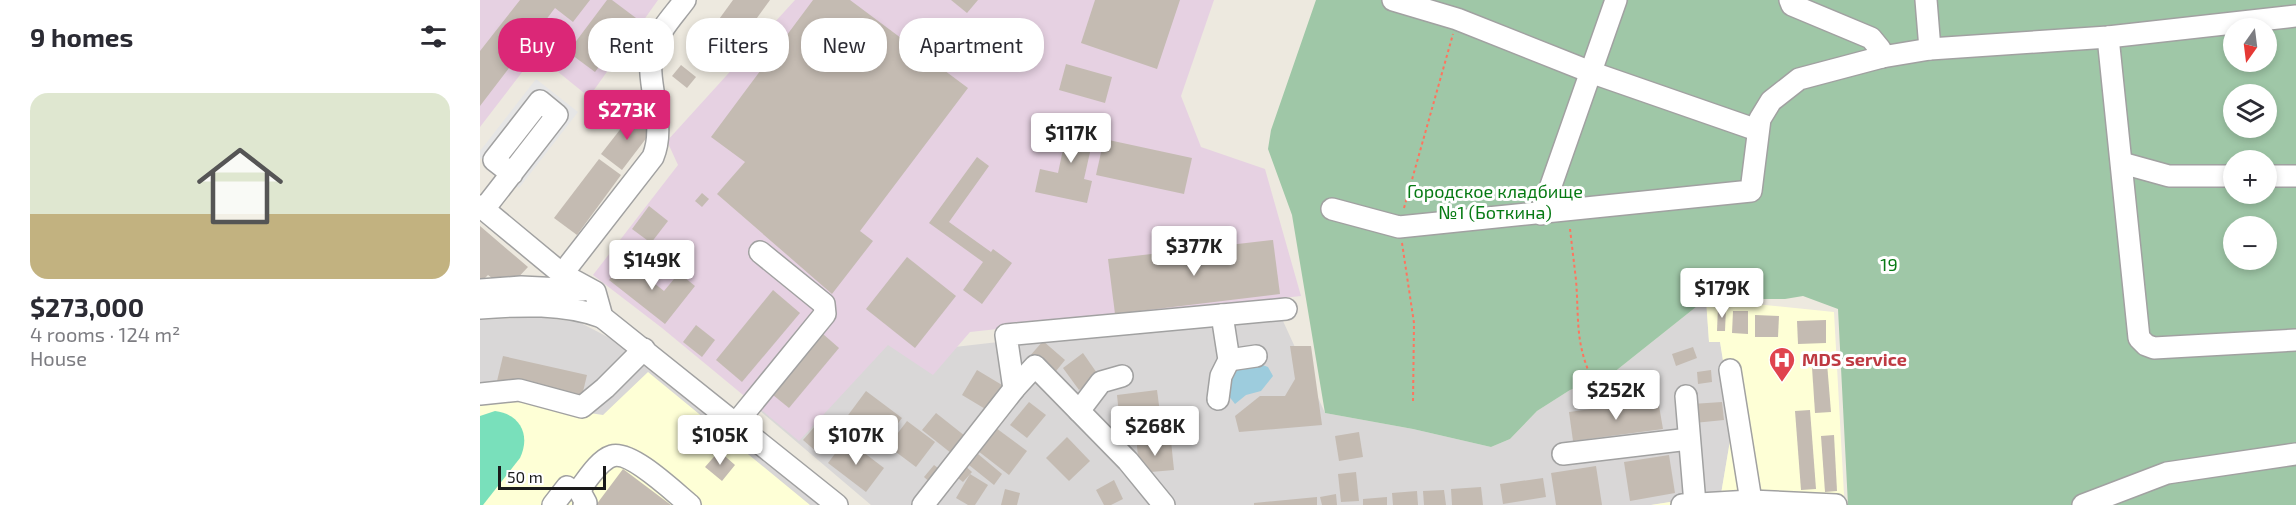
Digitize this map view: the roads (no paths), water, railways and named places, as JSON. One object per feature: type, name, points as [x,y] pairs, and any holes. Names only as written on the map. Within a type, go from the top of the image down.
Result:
[{"type":"street","points":[[562,274],[653,157],[658,144],[659,131],[651,67],[653,48],[664,28],[685,0]]},
{"type":"street","points":[[1393,0],[1457,19],[1593,73],[1757,130]]},
{"type":"street","points":[[1541,214],[1593,73],[1617,0]]},
{"type":"street","points":[[1790,0],[1792,5],[1871,38],[1880,49],[1882,57]]},
{"type":"street","points":[[1926,0],[1930,49]]},
{"type":"street","points":[[1332,209],[1399,227],[1751,191],[1760,119],[1771,101],[1799,79],[1882,57],[1930,49],[2108,37],[2296,16]]},
{"type":"street","points":[[2108,37],[2139,338],[2146,345],[2154,348],[2296,340]]},
{"type":"street","points":[[2122,164],[2169,176],[2223,176]]},
{"type":"street","points":[[512,174],[482,208],[562,274],[595,292],[602,317]]},
{"type":"street","points":[[2277,176],[2296,176]]},
{"type":"street","points":[[741,417],[825,314],[824,304],[760,252]]},
{"type":"street","points":[[480,290],[543,287],[595,292]]},
{"type":"street","points":[[595,292],[585,299],[606,308],[852,505]]},
{"type":"street","points":[[480,308],[556,307],[583,311],[602,317],[837,505]]},
{"type":"street","points":[[1014,389],[1006,335],[1286,309]]},
{"type":"street","points":[[1218,399],[1221,376],[1229,360],[1222,315]]},
{"type":"street","points":[[480,394],[519,390],[582,406],[605,388],[644,349]]},
{"type":"street","points":[[1229,360],[1256,356]]},
{"type":"street","points":[[923,505],[1014,389],[1035,366],[1128,461],[1164,505]]},
{"type":"street","points":[[1731,370],[1751,501]]},
{"type":"street","points":[[1079,411],[1101,382],[1122,376]]},
{"type":"street","points":[[1686,396],[1689,439],[1689,504],[1751,501],[1836,505]]},
{"type":"street","points":[[1563,454],[1689,439]]},
{"type":"street","points":[[2083,505],[2167,473],[2296,454]]},
{"type":"street","points":[[584,505],[586,503],[579,490],[603,462],[610,457],[618,456],[638,464],[690,505]]},
{"type":"street","points":[[553,505],[567,487]]},
{"type":"water","points":[[1257,363],[1268,367],[1273,376],[1261,391],[1246,395],[1235,404],[1228,395],[1228,375],[1240,365]]},
{"type":"place","name":"MDS service","points":[[1782,383]]},
{"type":"park label","name":"Городское кладбище №1 (Боткина)","points":[[1495,202]]},
{"type":"park label","name":"19","points":[[1889,265]]}]
